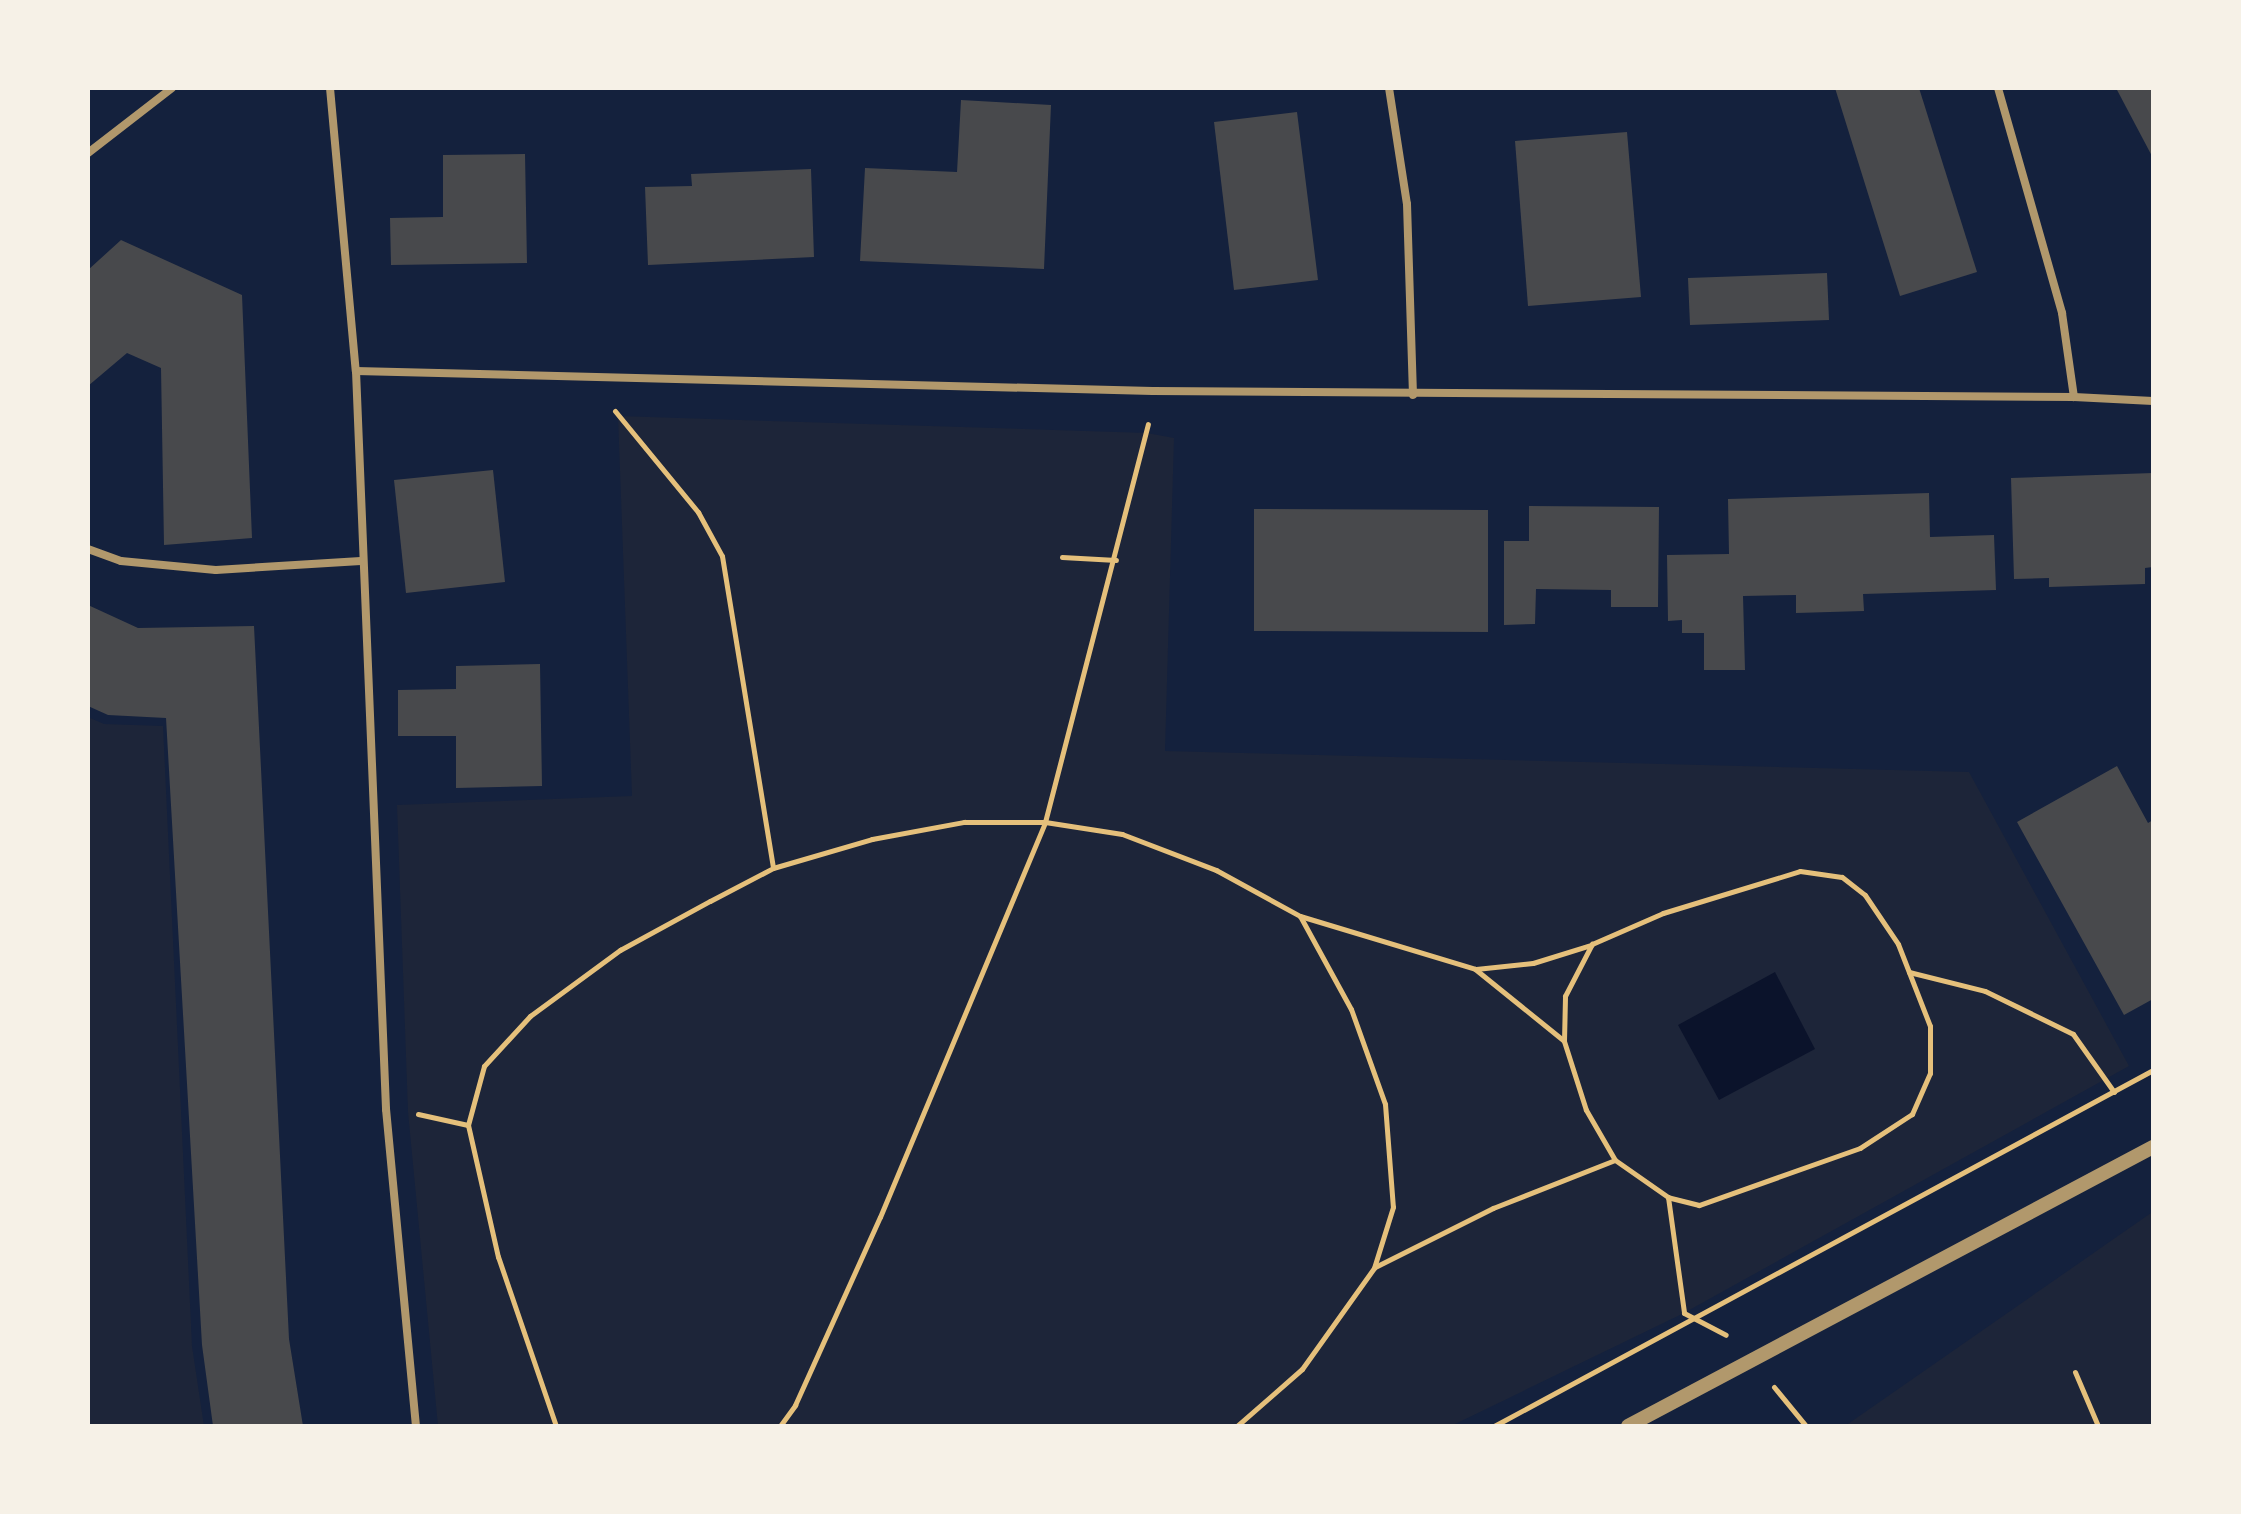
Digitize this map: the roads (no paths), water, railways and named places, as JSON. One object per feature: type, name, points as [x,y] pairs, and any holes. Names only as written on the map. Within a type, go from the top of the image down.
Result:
[{"type":"street","points":[[88,153],[172,88]]},
{"type":"street","points":[[330,88],[356,371],[361,561],[386,1109],[416,1426]]},
{"type":"street","points":[[1389,88],[1407,204],[1413,395]]},
{"type":"street","points":[[1998,88],[2062,313],[2074,397]]},
{"type":"street","points":[[356,371],[1153,391],[2074,397],[2153,401]]},
{"type":"street","points":[[88,549],[121,561],[216,570],[361,561]]},
{"type":"street","points":[[1628,1426],[2153,1147]]}]
